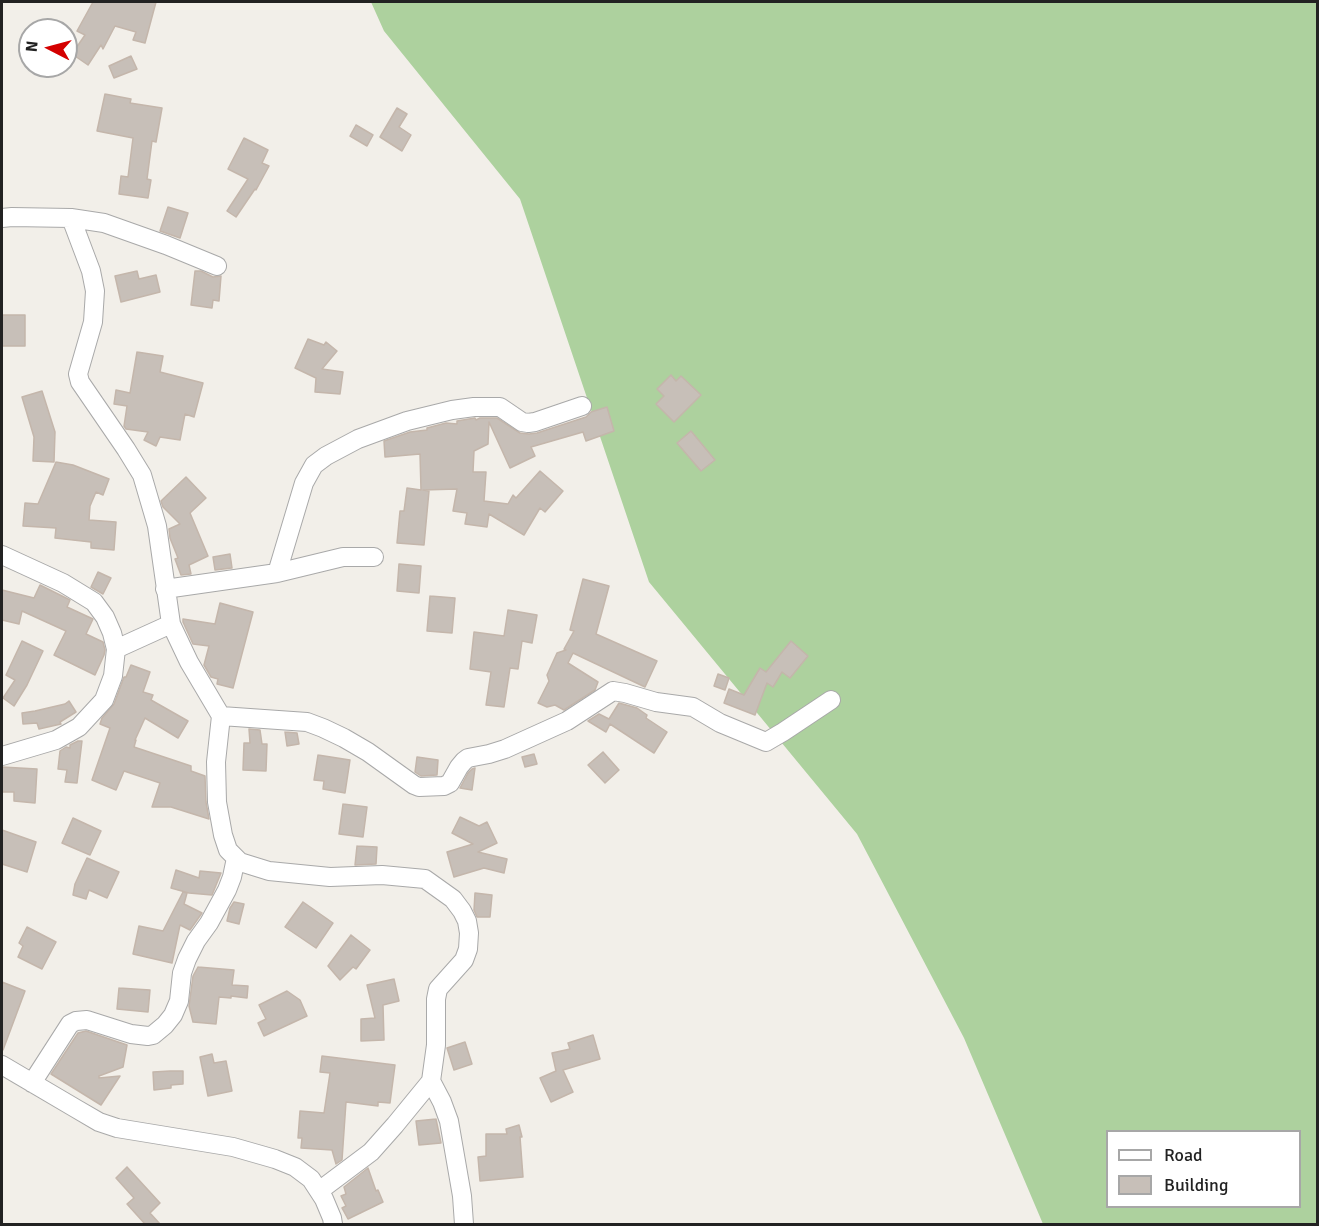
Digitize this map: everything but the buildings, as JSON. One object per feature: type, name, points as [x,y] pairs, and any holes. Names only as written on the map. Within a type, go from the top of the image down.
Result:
[{"type":"street","points":[[2,218],[70,218],[104,223],[217,266]]},
{"type":"street","points":[[70,218],[91,271],[95,291],[93,322],[78,374],[83,387],[142,475],[157,526],[171,624],[189,662],[221,716],[216,762],[216,802],[228,850],[246,864],[269,871],[330,877],[382,875],[425,879],[453,899],[467,921],[468,949],[464,960],[438,989],[435,999],[436,1045],[430,1081],[371,1152],[319,1191]]},
{"type":"street","points":[[277,573],[304,483],[314,465],[326,456],[358,439],[407,421],[452,410],[474,406],[500,407],[522,422],[528,423],[582,406]]},
{"type":"street","points":[[2,555],[63,584],[94,602],[105,617],[116,649],[113,675],[104,700],[79,727],[56,740],[2,756]]},
{"type":"street","points":[[165,589],[277,573],[343,557],[374,557]]},
{"type":"street","points":[[116,649],[171,624]]},
{"type":"street","points":[[221,716],[307,722],[352,742],[419,787],[444,786],[450,783],[464,760],[505,749],[567,721],[613,692],[656,702],[693,707],[720,723],[766,742],[831,700]]},
{"type":"street","points":[[32,1083],[70,1024],[76,1021],[87,1020],[130,1034],[148,1036],[153,1035],[165,1025],[179,1001],[182,973],[187,960],[227,890],[236,858]]},
{"type":"street","points":[[2,1065],[99,1122],[117,1128],[233,1147],[294,1167],[311,1179],[319,1191],[333,1224]]},
{"type":"street","points":[[430,1081],[442,1102],[449,1121],[462,1196],[464,1224]]},
{"type":"green space","points":[[371,2],[1317,2],[1317,1224],[1043,1224],[964,1038],[857,834],[649,582],[520,199],[384,31]]}]
